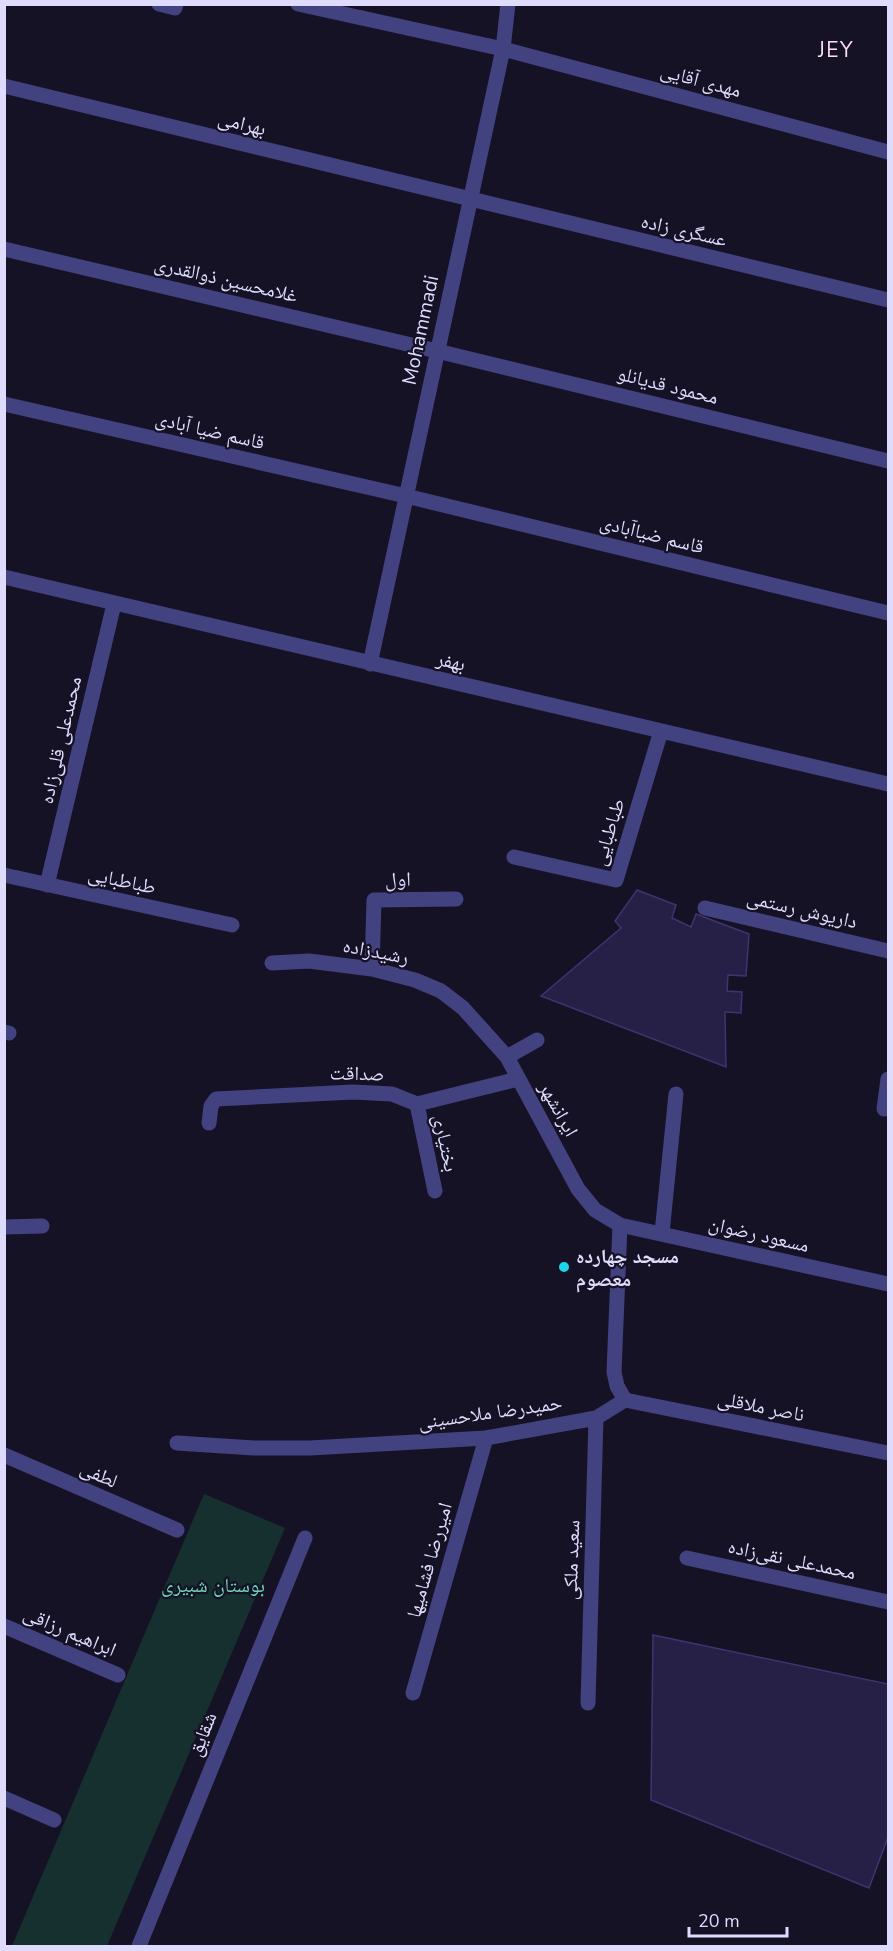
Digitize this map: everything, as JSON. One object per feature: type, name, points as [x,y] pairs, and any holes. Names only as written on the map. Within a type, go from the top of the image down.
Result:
[{"type":"street","points":[[159,4],[175,8],[176,4]]},
{"type":"street","name":"مهدی آقایی","points":[[298,4],[502,49],[888,152]]},
{"type":"street","name":"Mohammadi","points":[[370,664],[502,49],[508,4]]},
{"type":"street","name":"بهرامی","points":[[4,86],[470,200]]},
{"type":"street","name":"عسگری زاده","points":[[470,200],[888,300]]},
{"type":"street","name":"غلامحسین ذوالقدری","points":[[4,249],[437,351]]},
{"type":"street","name":"محمود قدیانلو","points":[[437,351],[888,461]]},
{"type":"street","name":"قاسم ضیا آبادی","points":[[4,404],[406,496]]},
{"type":"street","name":"قاسم ضیاآبادی","points":[[406,496],[888,613]]},
{"type":"street","name":"بهفر","points":[[4,577],[888,784]]},
{"type":"street","name":"محمدعلی قلی‌زاده","points":[[47,885],[114,604]]},
{"type":"street","name":"طباطبایی","points":[[514,857],[616,880],[661,731]]},
{"type":"street","name":"طباطبایی","points":[[4,875],[232,925]]},
{"type":"street","name":"اول","points":[[372,969],[374,900],[456,899]]},
{"type":"street","name":"داریوش رستمی","points":[[705,908],[888,951]]},
{"type":"street","name":"رشیدزاده","points":[[272,963],[309,961],[372,969],[415,980],[441,990],[463,1008]]},
{"type":"street","name":"ایرانشهر","points":[[463,1008],[507,1057],[578,1189],[595,1210],[621,1225]]},
{"type":"street","points":[[507,1057],[537,1040]]},
{"type":"street","points":[[417,1104],[518,1079]]},
{"type":"street","points":[[884,1109],[888,1079]]},
{"type":"street","name":"صداقت","points":[[209,1123],[211,1107],[216,1099],[228,1097],[353,1092],[392,1094],[417,1104]]},
{"type":"street","points":[[662,1233],[675,1094]]},
{"type":"street","name":"بختیاری","points":[[417,1104],[435,1191]]},
{"type":"street","points":[[621,1225],[614,1372],[617,1386],[625,1400]]},
{"type":"street","name":"مسعود رضوان","points":[[621,1225],[888,1284]]},
{"type":"street","points":[[4,1227],[42,1226]]},
{"type":"street","name":"حمیدرضا ملاحسینی","points":[[177,1443],[254,1449],[310,1449],[486,1438],[596,1418],[625,1400]]},
{"type":"street","name":"ناصر ملاقلی","points":[[625,1400],[888,1453]]},
{"type":"street","name":"سعید ملکی","points":[[588,1702],[596,1418]]},
{"type":"street","name":"امیررضا فشامیها","points":[[413,1693],[486,1438]]},
{"type":"street","name":"لطفی","points":[[4,1455],[177,1530]]},
{"type":"street","name":"شقایق","points":[[139,1947],[305,1538]]},
{"type":"street","name":"محمدعلی نقی‌زاده","points":[[687,1558],[888,1602]]},
{"type":"street","name":"ابراهیم رزاقی","points":[[4,1626],[118,1675]]},
{"type":"street","points":[[4,1798],[54,1820]]},
{"type":"green space","name":"بوستان شبیری","points":[[204,1494],[285,1528],[107,1946],[12,1946]]},
{"type":"building","points":[[637,890],[676,905],[672,918],[691,927],[696,914],[749,934],[746,976],[728,975],[727,991],[742,992],[741,1013],[725,1012],[726,1067],[541,996],[621,928],[615,921]]},
{"type":"building","points":[[653,1635],[888,1684],[888,1837],[869,1888],[651,1800]]},
{"type":"place","name":"مسجد چهارده معصوم","points":[[564,1267]]},
{"type":"district","name":"JEY","points":[[836,50]]}]
